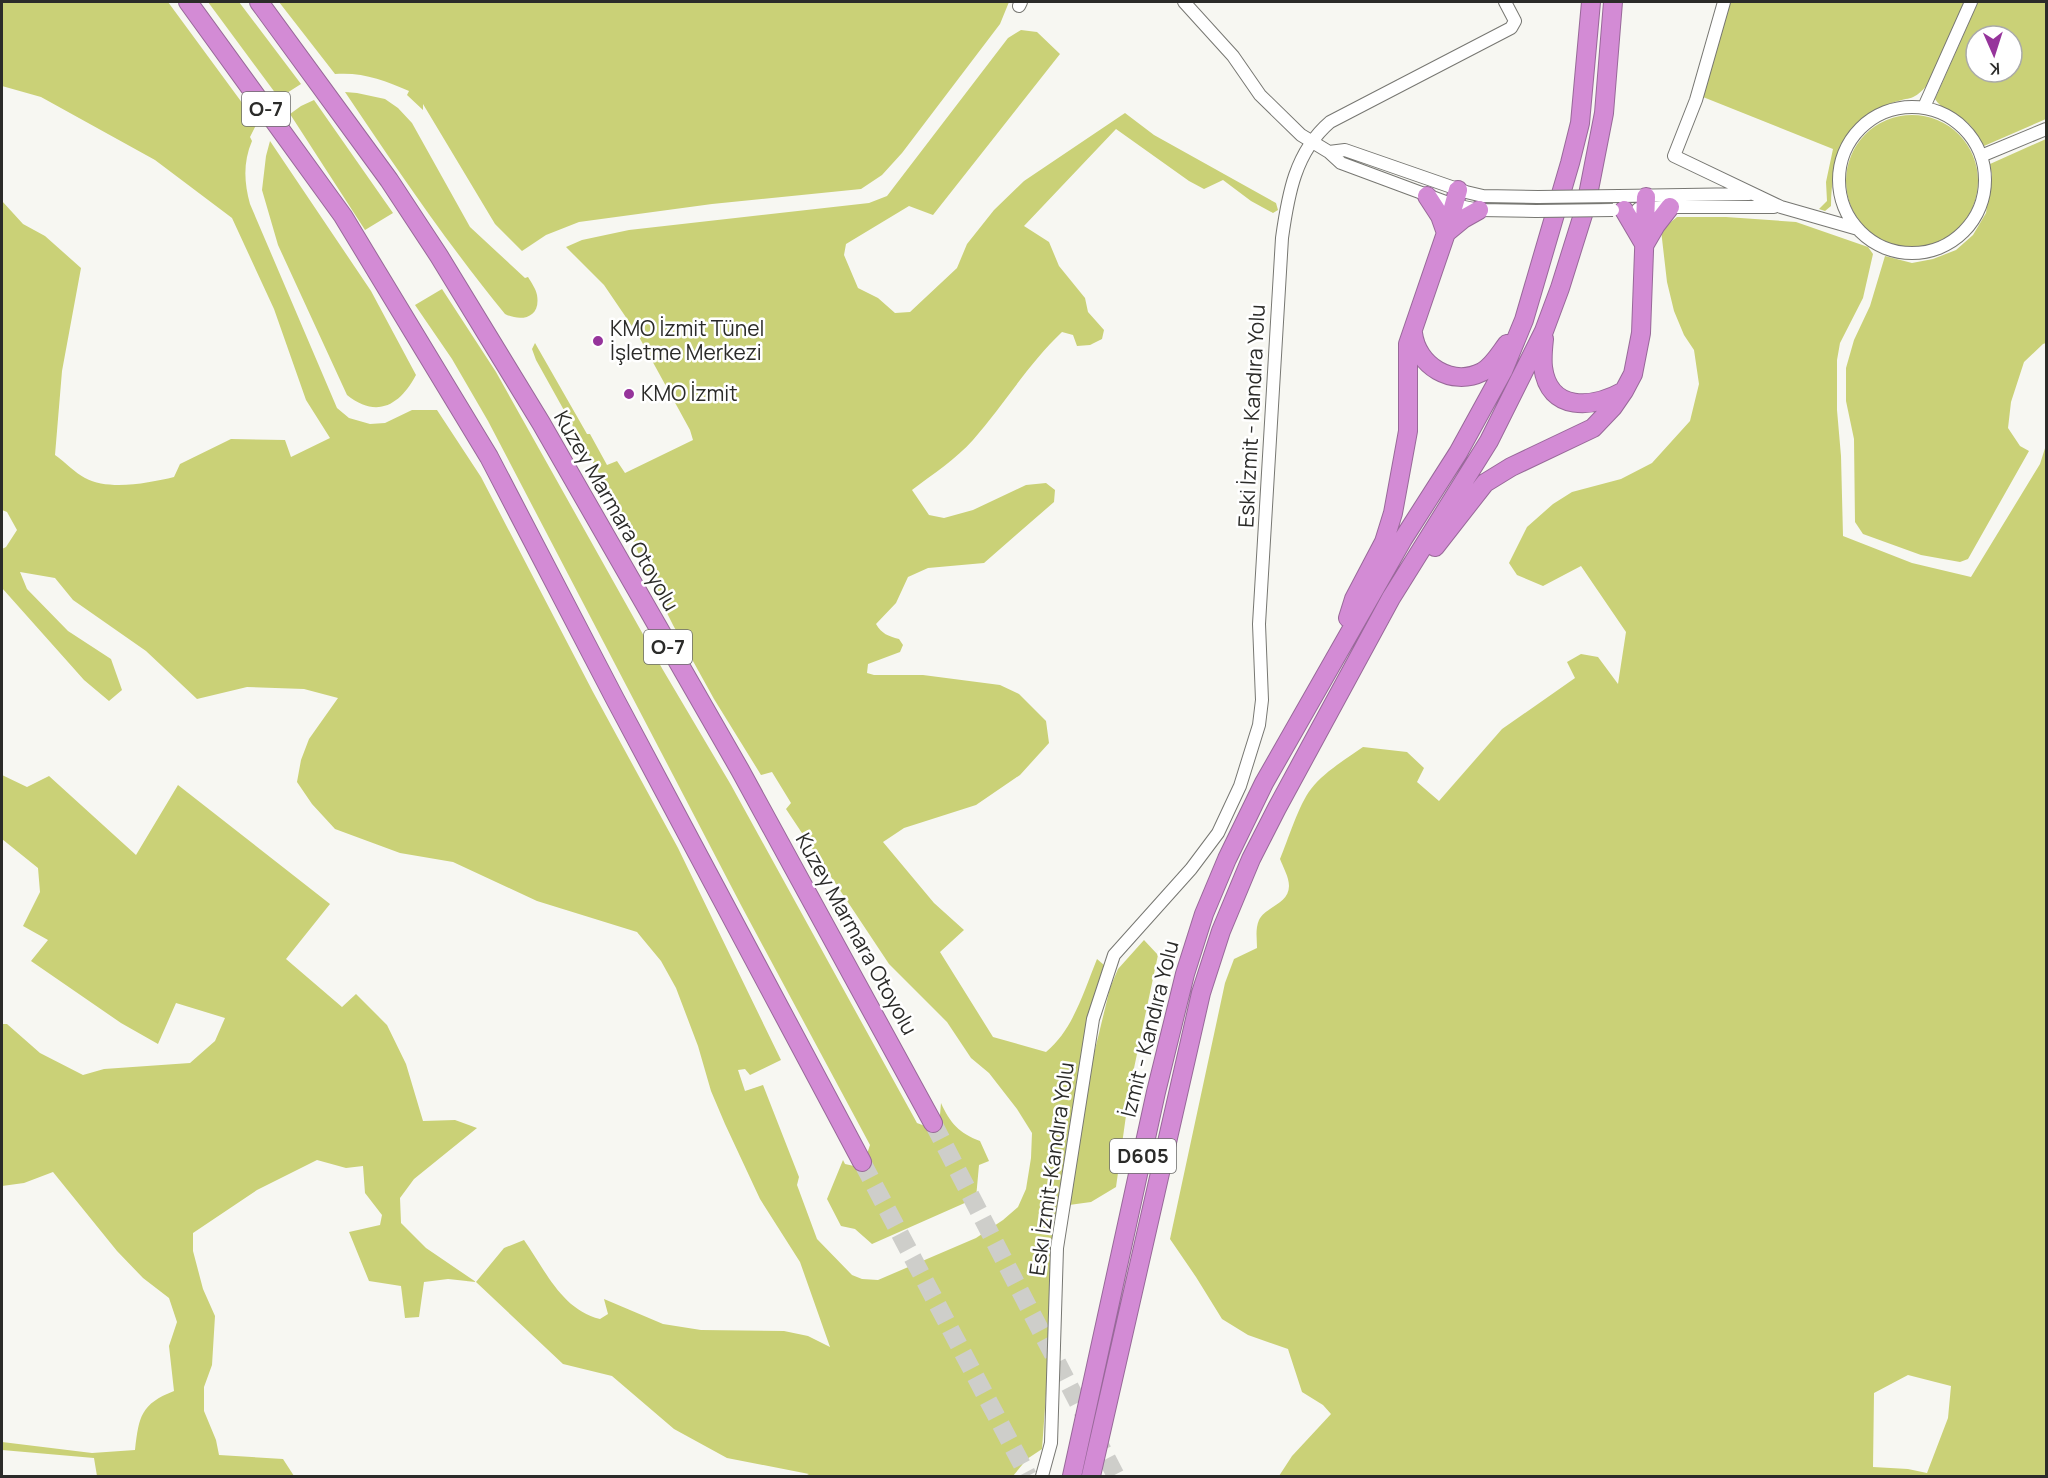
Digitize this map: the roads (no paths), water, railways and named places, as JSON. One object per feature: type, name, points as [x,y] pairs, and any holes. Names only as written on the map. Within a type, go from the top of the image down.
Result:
[{"type":"highway","name":"O-7","points":[[188,2],[343,216],[489,457],[615,699],[862,1162]]},
{"type":"highway","name":"Kuzey Marmara Otoyolu","points":[[259,2],[389,180],[439,256],[541,423],[740,770],[933,1123]]},
{"type":"highway","points":[[1337,654],[1403,539],[1458,453],[1503,371],[1524,320],[1580,123],[1591,2]]},
{"type":"highway","points":[[1091,1476],[1201,993],[1221,931],[1251,859],[1391,598],[1489,441],[1544,331],[1586,205],[1604,113],[1613,2]]},
{"type":"highway","points":[[1427,196],[1440,216],[1446,233]]},
{"type":"highway","points":[[1337,654],[1354,599],[1384,542],[1393,513],[1408,431],[1408,344],[1456,197]]},
{"type":"highway","points":[[1391,598],[1485,483],[1511,467],[1593,428],[1613,407],[1624,391],[1633,374],[1638,353],[1646,203]]},
{"type":"highway","points":[[1619,206],[1644,246]]},
{"type":"highway","points":[[1644,246],[1670,207]]},
{"type":"highway","points":[[1446,233],[1479,210]]},
{"type":"highway","points":[[1412,328],[1414,342],[1430,366],[1444,374],[1464,377],[1484,371],[1494,362],[1524,320]]},
{"type":"highway","points":[[1544,331],[1543,368],[1548,384],[1556,394],[1582,405],[1595,403],[1624,391]]},
{"type":"highway","name":"İzmit - Kandıra Yolu","points":[[1072,1476],[1156,1092],[1185,974],[1204,914],[1227,859],[1264,783],[1337,654]]},
{"type":"street","points":[[1184,2],[1233,56],[1260,95],[1301,135],[1329,152],[1341,163],[1427,196],[1538,197],[1619,206]]},
{"type":"street","name":"Eski İzmit - Kandıra Yolu","points":[[1148,919],[1218,833],[1240,786],[1259,725],[1262,700],[1259,624],[1282,238],[1287,202],[1295,171],[1312,141],[1330,123],[1511,28],[1515,21],[1505,2]]},
{"type":"street","points":[[1724,2],[1696,100],[1674,156],[1781,207],[1858,229]]},
{"type":"street","points":[[1924,107],[1971,2]]},
{"type":"street","points":[[1904,107],[1924,107],[1950,118],[1969,134],[1981,156],[1985,177],[1983,198],[1975,218],[1961,234],[1943,246],[1923,252],[1901,252],[1881,246],[1868,239],[1858,229],[1845,210],[1839,188],[1840,165],[1848,144],[1862,126],[1881,114],[1904,107]]},
{"type":"street","points":[[1981,156],[2046,129]]},
{"type":"street","points":[[1329,152],[1345,150],[1456,197],[1479,210],[1536,211],[1750,194]]},
{"type":"street","points":[[1646,203],[1670,207],[1781,207]]},
{"type":"street","name":"Eskı İzmit-Kandıra Yolu","points":[[1042,1476],[1051,1443],[1057,1248],[1093,1019],[1114,955],[1148,919]]},
{"type":"tunnel","points":[[933,1123],[1116,1476]]},
{"type":"tunnel","points":[[862,1162],[1028,1476]]},
{"type":"place","name":"KMO İzmit Tünel İşletme Merkezi","points":[[598,341]]},
{"type":"place","name":"KMO İzmit","points":[[629,394]]}]
